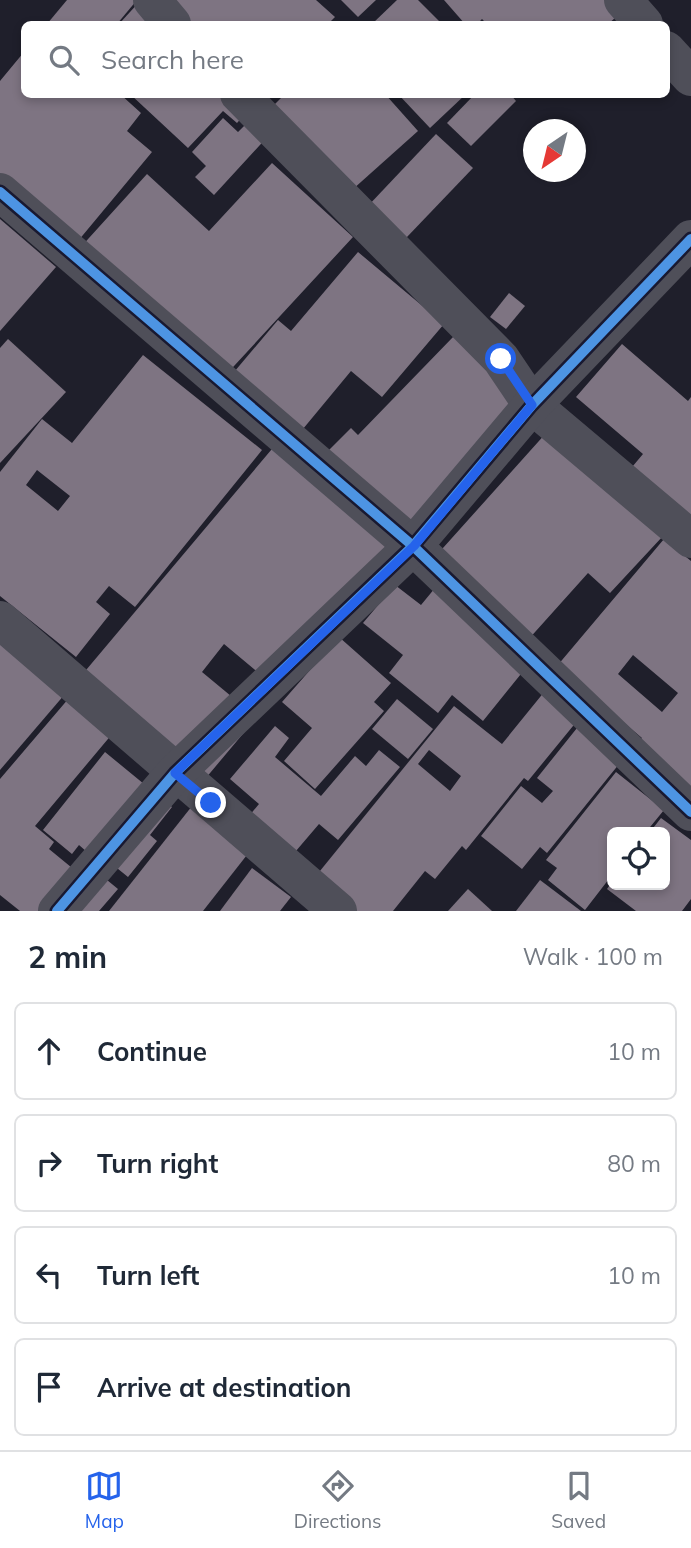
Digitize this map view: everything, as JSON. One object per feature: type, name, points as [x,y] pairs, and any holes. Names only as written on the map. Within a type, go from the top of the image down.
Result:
[{"type":"street","points":[[152,0],[170,21]]},
{"type":"street","points":[[622,0],[641,21]]},
{"type":"street","points":[[670,53],[691,77]]},
{"type":"street","points":[[243,98],[501,359],[532,405],[691,540]]},
{"type":"street","points":[[0,192],[414,546],[691,812]]},
{"type":"street","points":[[57,911],[175,773],[414,546],[532,405],[691,239]]},
{"type":"street","points":[[0,620],[338,911]]},
{"type":"building","points":[[67,0],[137,0],[120,21],[50,21]]},
{"type":"building","points":[[141,0],[316,0],[335,17],[331,21],[122,21]]},
{"type":"building","points":[[341,0],[376,0],[358,17]]},
{"type":"building","points":[[397,0],[418,0],[439,21],[375,21]]},
{"type":"building","points":[[444,0],[636,0],[612,21],[462,21]]},
{"type":"building","points":[[21,56],[21,98],[124,98],[141,113],[127,131],[152,152],[78,241],[0,176],[0,81]]},
{"type":"building","points":[[134,98],[259,98],[237,123],[223,111],[188,148]]},
{"type":"building","points":[[281,98],[389,98],[418,131],[352,190],[274,105]]},
{"type":"building","points":[[402,98],[462,98],[430,128]]},
{"type":"building","points":[[471,98],[513,98],[516,101],[471,146],[447,123]]},
{"type":"building","points":[[223,118],[238,132],[252,118],[270,134],[214,195],[195,177],[206,166],[192,152]]},
{"type":"building","points":[[436,134],[473,168],[385,260],[349,226]]},
{"type":"building","points":[[272,163],[353,237],[222,379],[79,249],[147,174],[209,231]]},
{"type":"building","points":[[0,219],[56,267],[0,331]]},
{"type":"building","points":[[358,252],[444,324],[382,397],[351,371],[298,435],[229,378],[278,320],[291,331]]},
{"type":"building","points":[[509,293],[525,306],[506,329],[490,317]]},
{"type":"building","points":[[454,336],[540,418],[422,540],[329,450],[351,428],[358,435]]},
{"type":"building","points":[[8,339],[66,392],[0,463],[0,348]]},
{"type":"building","points":[[622,344],[688,401],[691,397],[691,537],[622,479],[643,454],[576,397]]},
{"type":"building","points":[[143,355],[262,450],[135,607],[109,586],[96,602],[110,614],[76,657],[0,596],[0,472],[42,419],[72,443]],"holes":[[[37,470],[70,496],[58,511],[26,485]]]},
{"type":"building","points":[[547,432],[663,536],[610,593],[588,573],[527,641],[434,558]]},
{"type":"building","points":[[277,443],[410,555],[335,624],[200,785],[76,682]],"holes":[[[224,644],[266,679],[243,706],[202,672]]]},
{"type":"building","points":[[664,539],[691,561],[691,794],[634,746],[642,738],[557,666]],"holes":[[[633,655],[678,693],[662,712],[618,674]]]},
{"type":"building","points":[[395,585],[421,605],[435,588],[529,664],[483,721],[452,695],[438,713],[389,673],[403,655],[363,623]]},
{"type":"building","points":[[0,627],[71,687],[0,770]]},
{"type":"building","points":[[339,637],[391,683],[374,702],[384,711],[315,789],[284,761],[312,728],[282,702]]},
{"type":"building","points":[[549,686],[582,715],[528,781],[524,778],[466,850],[462,846],[435,879],[425,871],[393,911],[348,911],[311,882],[454,706],[502,744]],"holes":[[[429,750],[461,776],[450,791],[418,764]]]},
{"type":"building","points":[[75,691],[118,727],[35,826],[54,842],[49,849],[77,872],[85,862],[118,889],[99,911],[20,911],[0,895],[0,779]]},
{"type":"building","points":[[397,699],[433,729],[408,759],[372,729]]},
{"type":"building","points":[[585,718],[628,753],[547,853],[540,847],[522,869],[481,836],[521,786],[542,803],[553,791],[537,778]]},
{"type":"building","points":[[275,726],[289,738],[275,757],[321,796],[355,756],[366,766],[379,750],[400,767],[338,840],[319,824],[284,865],[239,828],[259,804],[230,779]]},
{"type":"building","points":[[105,752],[172,807],[150,835],[157,841],[128,877],[91,847],[87,852],[79,845],[72,854],[43,830]]},
{"type":"building","points":[[616,772],[664,810],[650,827],[607,827],[607,881],[585,910],[548,880],[557,868],[546,860]]},
{"type":"building","points":[[196,801],[254,846],[203,911],[109,911]]},
{"type":"building","points":[[661,818],[691,840],[691,899],[682,911],[636,911],[608,890],[670,890],[670,827],[654,827]]},
{"type":"building","points":[[252,868],[291,897],[280,911],[220,911]]},
{"type":"building","points":[[540,880],[581,911],[516,911]]},
{"type":"building","points":[[468,889],[492,911],[448,911]]},
{"type":"cycle path","points":[[0,192],[413,546],[691,812]]},
{"type":"cycle path","points":[[57,911],[175,773],[413,546],[532,405],[691,239]]},
{"type":"route","points":[[211,803],[175,773],[414,546],[532,405],[501,359]]}]
